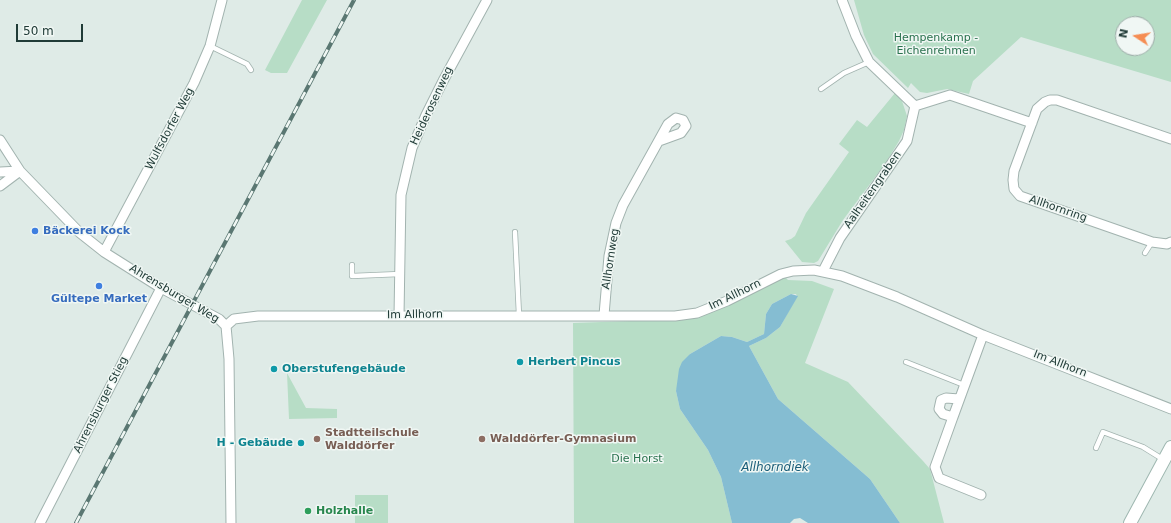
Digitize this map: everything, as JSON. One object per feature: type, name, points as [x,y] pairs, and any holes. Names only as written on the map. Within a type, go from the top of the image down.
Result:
[{"type":"main road","points":[[1130,523],[1171,447]]},
{"type":"street","name":"Wulfsdorfer Weg","points":[[104,252],[194,84],[210,46],[222,0]]},
{"type":"street","name":"Heiderosenweg","points":[[399,316],[401,195],[412,148],[436,94],[487,0]]},
{"type":"street","points":[[842,0],[856,36],[869,62],[915,106],[950,95],[1032,123]]},
{"type":"street","name":"Allhornring","points":[[1171,139],[1054,100],[1045,102],[1040,105],[1032,123],[1013,176],[1013,185],[1016,193],[1020,196],[1152,242],[1167,244],[1171,242]]},
{"type":"street","name":"Aalheitengraben","points":[[823,271],[840,238],[907,141],[915,106]]},
{"type":"street","name":"Ahrensburger Weg","points":[[0,140],[20,171],[80,233],[104,252],[161,288],[219,319],[226,326],[229,360],[231,523]]},
{"type":"street","name":"Allhornweg","points":[[604,316],[609,256],[616,223],[626,199],[659,141]]},
{"type":"street","points":[[0,172],[20,171]]},
{"type":"street","points":[[0,186],[20,171]]},
{"type":"street","name":"Im Allhorn","points":[[226,326],[234,319],[258,316],[675,316],[697,313],[727,301],[781,274],[793,271],[823,271],[897,297],[983,335],[1171,409]]},
{"type":"street","name":"Ahrensburger Stieg","points":[[40,523],[161,288]]},
{"type":"street","points":[[981,495],[938,478],[934,467],[983,335]]},
{"type":"street","points":[[952,417],[943,414],[939,410],[941,400],[946,398],[959,399]]},
{"type":"lane","points":[[210,46],[247,64],[251,70]]},
{"type":"lane","points":[[821,89],[844,73],[869,62]]},
{"type":"lane","points":[[940,91],[950,95]]},
{"type":"lane","points":[[515,232],[519,315]]},
{"type":"lane","points":[[1145,253],[1152,242]]},
{"type":"lane","points":[[352,265],[352,276],[400,274]]},
{"type":"lane","points":[[906,362],[964,384]]},
{"type":"lane","points":[[1096,448],[1103,432],[1142,447],[1164,460]]},
{"type":"green space","points":[[302,0],[327,0],[287,73],[271,73],[265,70]]},
{"type":"green space","name":"Hempenkamp - Eichenrehmen","points":[[854,0],[1171,0],[1171,82],[1021,37],[973,81],[969,94],[947,89],[927,93],[920,92],[911,83],[908,88],[873,54],[864,35]]},
{"type":"green space","points":[[895,93],[902,101],[907,116],[904,130],[899,141],[885,164],[843,220],[818,261],[814,263],[802,262],[785,241],[795,236],[806,213],[849,152],[839,144],[857,120],[867,127]]},
{"type":"green space","name":"Die Horst","points":[[784,276],[788,280],[812,281],[834,289],[805,363],[848,382],[930,469],[944,523],[900,523],[870,479],[778,399],[749,346],[766,338],[780,327],[797,296],[796,294],[791,294],[772,304],[766,314],[764,334],[747,342],[732,337],[721,336],[690,354],[676,391],[680,409],[708,450],[721,477],[732,523],[574,523],[573,323],[687,319]]},
{"type":"green space","points":[[287,373],[306,408],[337,409],[337,418],[289,419]]},
{"type":"green space","points":[[355,495],[388,495],[388,523],[355,523]]},
{"type":"water","name":"Allhorndiek","points":[[791,294],[798,296],[780,327],[766,338],[749,346],[778,399],[870,479],[900,523],[808,523],[800,518],[794,519],[790,523],[732,523],[721,477],[708,450],[680,409],[676,391],[679,369],[682,362],[690,354],[721,336],[732,337],[747,342],[764,334],[766,314],[772,304]]},
{"type":"railway","points":[[76,523],[354,0]]},
{"type":"place","name":"Bäckerei Kock","points":[[35,231]]},
{"type":"place","name":"Gültepe Market","points":[[99,286]]},
{"type":"place","name":"Herbert Pincus","points":[[520,362]]},
{"type":"place","name":"Oberstufengebäude","points":[[274,369]]},
{"type":"place","name":"Stadtteilschule Walddörfer","points":[[317,439]]},
{"type":"place","name":"Walddörfer-Gymnasium","points":[[482,439]]},
{"type":"place","name":"H - Gebäude","points":[[301,443]]},
{"type":"place","name":"Holzhalle","points":[[308,511]]}]
